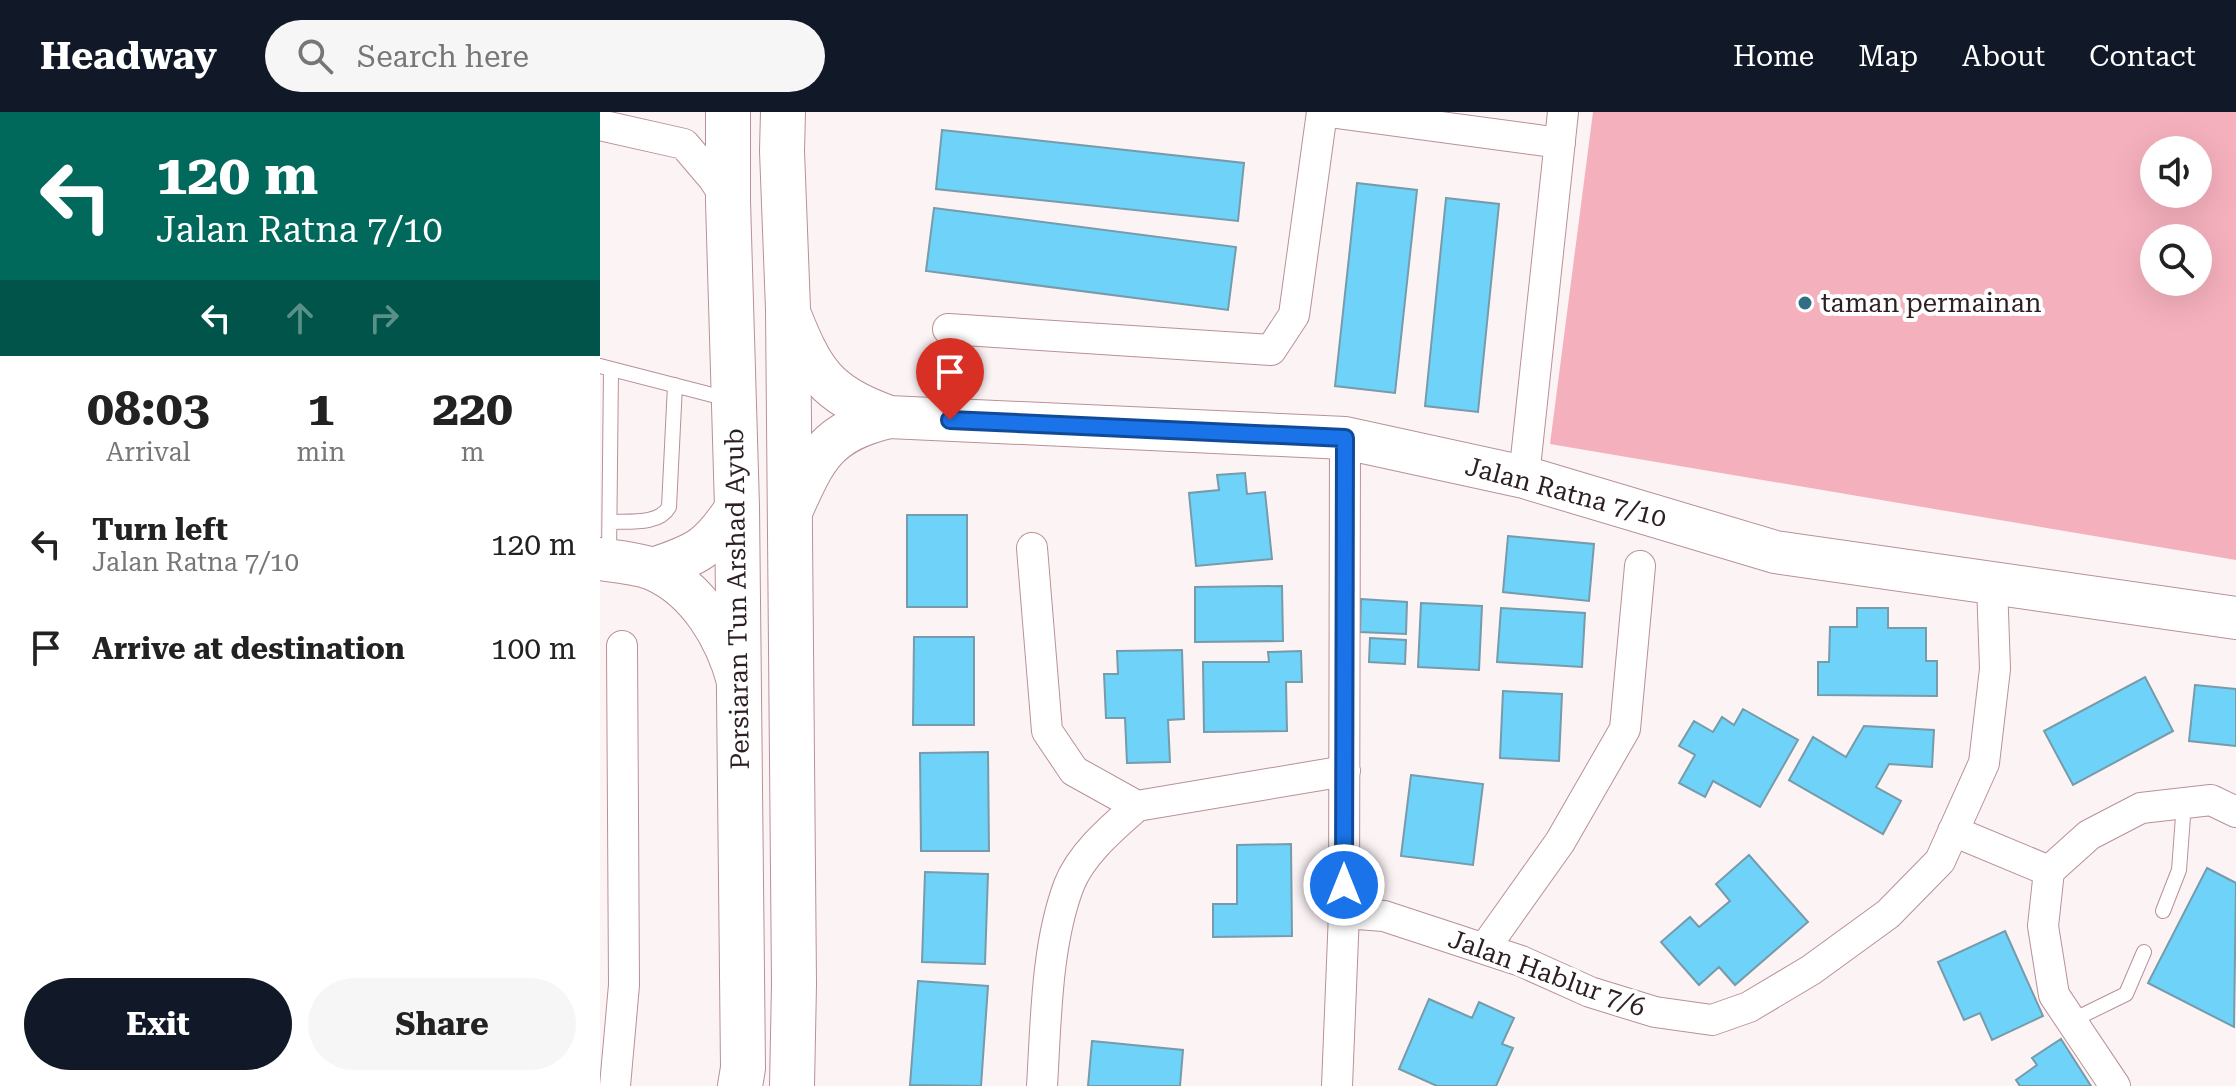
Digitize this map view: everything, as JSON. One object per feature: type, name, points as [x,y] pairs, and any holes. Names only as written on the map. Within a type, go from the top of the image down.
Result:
[{"type":"main road","name":"Persiaran Tun Arshad Ayub","points":[[728,112],[737,507],[743,1068],[740,1086]]},
{"type":"main road","name":"Persiaran Tun Arshad Ayub","points":[[783,112],[790,514],[792,1086]]},
{"type":"street","points":[[684,144],[699,135],[721,112]]},
{"type":"street","points":[[948,329],[1271,350],[1294,315],[1322,112]]},
{"type":"street","points":[[1329,112],[1560,143]]},
{"type":"street","points":[[1524,477],[1563,112]]},
{"type":"street","points":[[607,121],[684,144],[728,201]]},
{"type":"street","name":"Jalan Ratna 7/10","points":[[788,309],[804,351],[839,394],[889,417]]},
{"type":"street","name":"Jalan Ratna 7/10","points":[[790,514],[810,469],[830,443],[865,422],[889,417],[1345,438],[1524,477],[1775,552],[2236,618]]},
{"type":"street","points":[[1337,1086],[1344,913],[1345,438]]},
{"type":"street","points":[[653,569],[702,550],[720,532],[737,507]]},
{"type":"street","points":[[606,547],[653,569],[696,600],[710,617],[731,656],[739,686]]},
{"type":"street","points":[[1032,548],[1047,731],[1074,771],[1137,806]]},
{"type":"street","points":[[1484,949],[1560,842],[1625,729],[1640,566]]},
{"type":"street","name":"Jalan Hablur 7/6","points":[[1344,913],[1384,916],[1521,961],[1590,992],[1655,1012],[1712,1020],[1749,1007],[1888,914],[1940,861],[1984,763],[1995,669],[1992,584]]},
{"type":"street","points":[[615,1086],[624,985],[622,646]]},
{"type":"street","points":[[1042,1086],[1051,958],[1069,883],[1099,840],[1137,806],[1345,771]]},
{"type":"street","points":[[2115,1086],[2054,995],[2043,926],[2049,871],[2089,835],[2141,808],[2211,800],[2236,812]]},
{"type":"street","points":[[1953,831],[2049,871]]},
{"type":"lane","points":[[675,385],[669,507],[664,515],[606,547],[606,368],[675,385],[733,400]]},
{"type":"lane","points":[[2163,911],[2179,870],[2184,803]]},
{"type":"lane","points":[[2071,1021],[2126,994],[2144,952]]},
{"type":"shaded area","points":[[1593,112],[2236,112],[2236,560],[1550,444]]},
{"type":"building","points":[[942,130],[1244,163],[1238,221],[936,189]]},
{"type":"building","points":[[1357,183],[1417,190],[1395,393],[1335,386]]},
{"type":"building","points":[[1446,198],[1499,204],[1478,412],[1425,406]]},
{"type":"building","points":[[934,208],[1236,247],[1228,310],[926,271]]},
{"type":"building","points":[[1245,473],[1247,494],[1265,492],[1272,559],[1196,566],[1189,493],[1219,490],[1217,475]]},
{"type":"building","points":[[907,515],[967,515],[967,607],[907,607]]},
{"type":"building","points":[[1508,536],[1594,544],[1589,601],[1503,592]]},
{"type":"building","points":[[1282,586],[1283,641],[1195,642],[1195,587]]},
{"type":"building","points":[[1361,599],[1407,602],[1406,634],[1360,632]]},
{"type":"building","points":[[1421,603],[1482,606],[1479,670],[1418,667]]},
{"type":"building","points":[[1501,608],[1585,613],[1582,667],[1497,662]]},
{"type":"building","points":[[1857,608],[1888,608],[1888,628],[1926,628],[1926,661],[1937,661],[1937,696],[1818,695],[1818,662],[1829,662],[1830,627],[1857,627]]},
{"type":"building","points":[[914,637],[974,637],[974,725],[913,725]]},
{"type":"building","points":[[1370,638],[1406,640],[1405,664],[1369,662]]},
{"type":"building","points":[[1182,650],[1184,719],[1168,720],[1170,762],[1127,763],[1125,718],[1106,718],[1104,674],[1118,674],[1117,651]]},
{"type":"building","points":[[1301,651],[1302,682],[1286,682],[1287,731],[1204,732],[1203,662],[1269,662],[1268,652]]},
{"type":"building","points":[[2145,677],[2173,731],[2073,785],[2044,731]]},
{"type":"building","points":[[2195,685],[2236,689],[2236,746],[2189,741]]},
{"type":"building","points":[[1503,691],[1562,694],[1559,761],[1500,758]]},
{"type":"building","points":[[1743,709],[1798,740],[1760,807],[1713,781],[1705,797],[1679,783],[1695,755],[1679,746],[1694,721],[1713,732],[1722,717],[1734,725]]},
{"type":"building","points":[[1864,726],[1934,730],[1932,767],[1889,764],[1876,787],[1901,801],[1883,834],[1789,780],[1813,737],[1846,757]]},
{"type":"building","points":[[988,752],[989,851],[921,851],[920,753]]},
{"type":"building","points":[[1411,775],[1483,784],[1473,865],[1401,856]]},
{"type":"building","points":[[1291,844],[1292,936],[1213,937],[1213,904],[1237,904],[1237,845]]},
{"type":"building","points":[[1749,855],[1808,922],[1735,985],[1719,967],[1699,985],[1661,942],[1690,917],[1699,927],[1730,901],[1716,884]]},
{"type":"building","points":[[2207,868],[2236,883],[2234,1027],[2148,983]]},
{"type":"building","points":[[925,872],[988,874],[985,964],[922,962]]},
{"type":"building","points":[[2005,931],[2043,1016],[1992,1040],[1980,1013],[1964,1020],[1938,962]]},
{"type":"building","points":[[918,981],[988,986],[981,1086],[910,1085]]},
{"type":"building","points":[[1429,999],[1472,1018],[1479,1002],[1514,1018],[1502,1044],[1513,1048],[1496,1086],[1437,1086],[1399,1069]]},
{"type":"building","points":[[2061,1039],[2091,1086],[2020,1086],[2016,1080],[2037,1065],[2032,1058]]},
{"type":"building","points":[[1092,1041],[1183,1050],[1180,1086],[1088,1086]]},
{"type":"place","name":"taman permainan","points":[[1805,303]]},
{"type":"route","points":[[950,420],[1345,438],[1344,885]]}]
